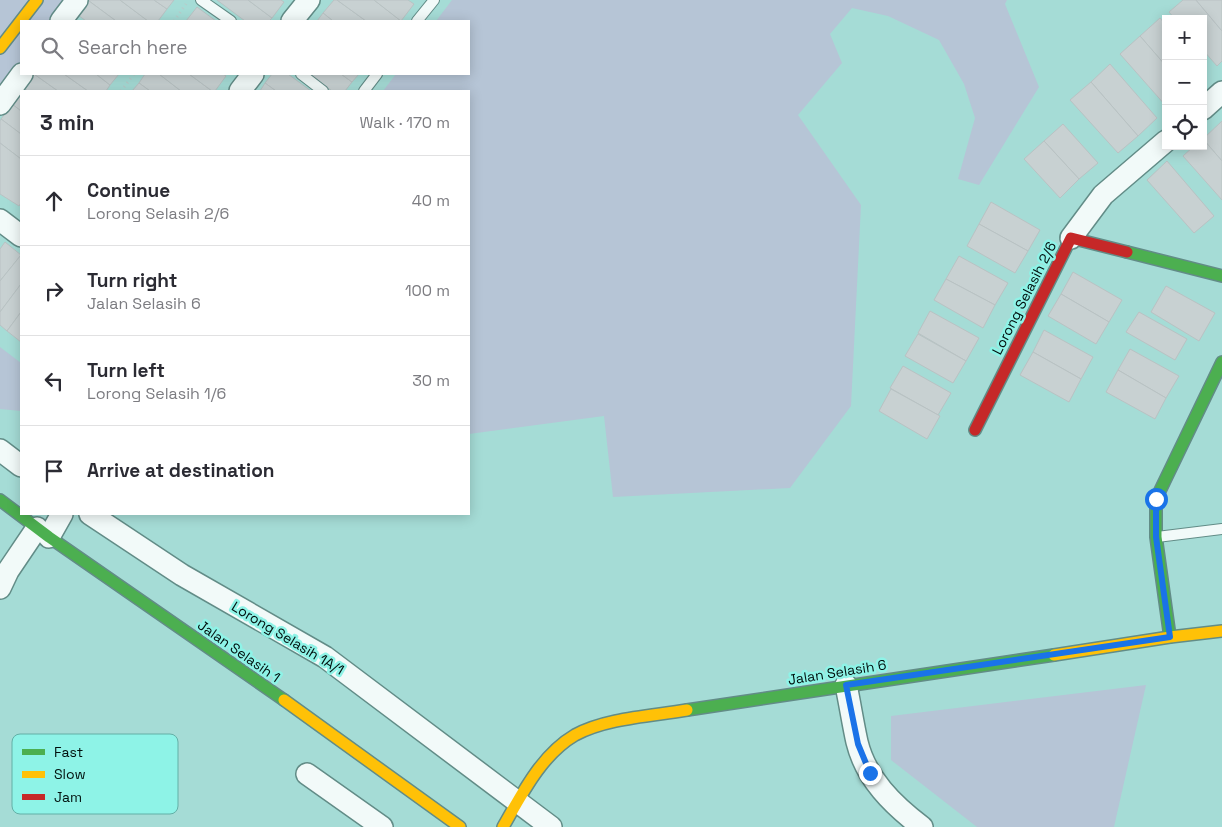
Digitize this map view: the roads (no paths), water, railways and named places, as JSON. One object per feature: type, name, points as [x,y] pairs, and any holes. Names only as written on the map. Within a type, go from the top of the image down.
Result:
[{"type":"street","points":[[22,20],[37,0]]},
{"type":"street","points":[[62,20],[77,0]]},
{"type":"street","points":[[293,20],[309,0]]},
{"type":"street","points":[[0,48],[20,22]]},
{"type":"street","points":[[0,104],[21,75]]},
{"type":"street","points":[[241,90],[252,75]]},
{"type":"street","points":[[1207,105],[1222,92]]},
{"type":"street","points":[[1071,238],[1103,195],[1162,144]]},
{"type":"street","points":[[0,220],[20,235]]},
{"type":"street","name":"Lorong Selasih 2/6","points":[[975,430],[1071,238],[1222,276]]},
{"type":"street","points":[[1170,637],[1156,537],[1156,499],[1222,362]]},
{"type":"street","points":[[0,450],[20,465]]},
{"type":"street","name":"Jalan Selasih 1","points":[[0,500],[43,533],[232,662],[460,827]]},
{"type":"street","points":[[2,575],[61,515]]},
{"type":"street","name":"Lorong Selasih 1A/1","points":[[92,515],[182,575],[325,657],[551,827]]},
{"type":"street","name":"Jalan Selasih 6","points":[[503,827],[554,751],[576,735],[599,726],[623,720],[846,685],[1222,631]]},
{"type":"street","points":[[846,685],[858,744],[870,773],[887,798],[922,827]]},
{"type":"street","points":[[307,774],[354,818],[382,827]]},
{"type":"lane","points":[[201,0],[229,20]]},
{"type":"lane","points":[[418,20],[434,0]]},
{"type":"lane","points":[[302,75],[322,90]]},
{"type":"lane","points":[[365,90],[376,75]]},
{"type":"lane","points":[[1156,537],[1222,529]]}]
